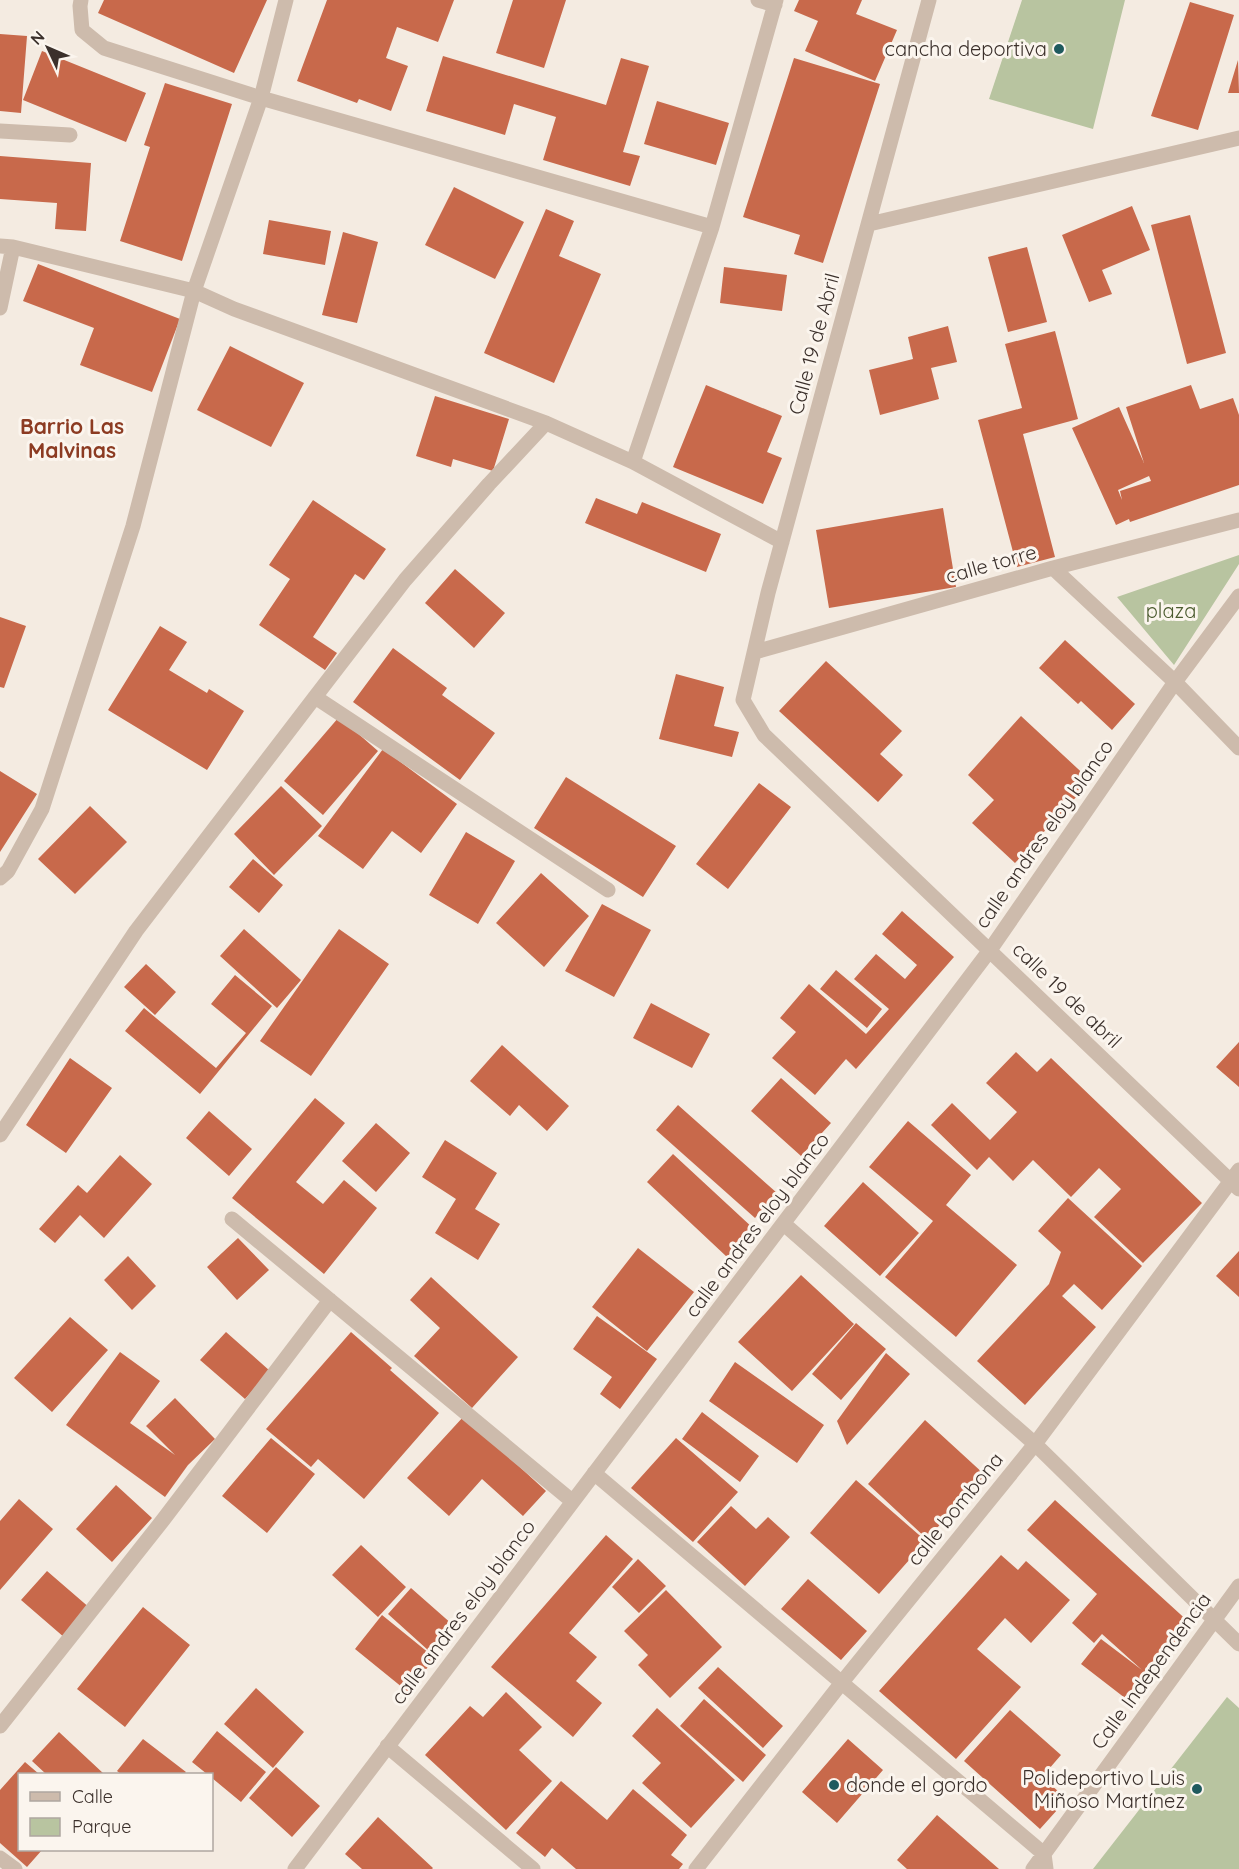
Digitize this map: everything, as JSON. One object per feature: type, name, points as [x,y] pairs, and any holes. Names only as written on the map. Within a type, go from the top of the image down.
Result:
[{"type":"street","points":[[81,0],[82,30],[104,48],[261,98],[712,227]]},
{"type":"street","points":[[0,878],[8,871],[42,809],[133,526],[194,291],[261,98],[286,0]]},
{"type":"street","points":[[633,462],[712,227],[775,2],[758,0]]},
{"type":"street","name":"Calle 19 de Abril","points":[[743,700],[782,542],[929,0]]},
{"type":"street","points":[[0,131],[70,135]]},
{"type":"street","points":[[869,224],[1239,138]]},
{"type":"street","points":[[0,308],[7,247],[194,291],[234,309],[546,423],[633,462],[782,542]]},
{"type":"street","points":[[0,1135],[136,931],[405,580],[546,423]]},
{"type":"street","name":"calle torre","points":[[755,652],[1053,568],[1239,520]]},
{"type":"street","points":[[1053,568],[1175,682],[1239,747]]},
{"type":"street","name":"calle andres eloy blanco","points":[[295,1869],[990,950],[1175,682],[1239,596]]},
{"type":"street","points":[[315,698],[608,890]]},
{"type":"street","name":"calle 19 de abril","points":[[743,700],[764,735],[1236,1180]]},
{"type":"street","name":"calle bombona","points":[[696,1869],[843,1681],[1035,1444],[1236,1180]]},
{"type":"street","points":[[232,1219],[572,1501]]},
{"type":"street","points":[[784,1224],[1035,1444],[1239,1644]]},
{"type":"street","points":[[0,1726],[164,1520],[330,1300]]},
{"type":"street","points":[[594,1473],[843,1681],[1045,1861]]},
{"type":"street","name":"Calle Independencia","points":[[1033,1869],[1045,1861],[1239,1586]]},
{"type":"street","points":[[387,1746],[533,1869]]},
{"type":"street","points":[[0,1858],[15,1869]]},
{"type":"green space","name":"cancha deportiva","points":[[1022,0],[1125,0],[1093,129],[989,99]]},
{"type":"green space","name":"plaza","points":[[1239,555],[1239,564],[1174,665],[1117,597]]},
{"type":"green space","name":"Polideportivo Luis Miñoso Martínez","points":[[1227,1697],[1239,1708],[1239,1869],[1093,1869]]},
{"type":"building","points":[[104,0],[267,0],[234,73],[98,13]]},
{"type":"building","points":[[327,0],[454,0],[438,42],[397,27],[386,58],[408,66],[391,111],[359,99],[357,103],[297,81]]},
{"type":"building","points":[[513,0],[566,0],[544,68],[496,53]]},
{"type":"building","points":[[799,0],[862,0],[856,14],[897,30],[875,81],[805,51],[818,21],[794,11]]},
{"type":"building","points":[[1190,2],[1234,15],[1198,130],[1151,116]]},
{"type":"building","points":[[0,34],[27,36],[21,113],[0,111]]},
{"type":"building","points":[[42,51],[146,93],[126,142],[23,100]]},
{"type":"building","points":[[443,56],[606,105],[621,58],[649,66],[623,152],[640,156],[630,186],[543,160],[556,117],[514,104],[505,135],[426,111]]},
{"type":"building","points":[[794,58],[880,84],[823,263],[794,254],[800,235],[743,217]]},
{"type":"building","points":[[1238,60],[1239,93],[1228,93]]},
{"type":"building","points":[[165,83],[232,104],[182,261],[120,241],[150,147],[144,145]]},
{"type":"building","points":[[657,101],[729,123],[716,165],[644,144]]},
{"type":"building","points":[[0,156],[91,163],[86,231],[55,229],[57,203],[0,199]]},
{"type":"building","points":[[454,187],[524,222],[495,279],[425,245]]},
{"type":"building","points":[[1132,206],[1150,250],[1102,270],[1112,294],[1089,302],[1062,235]]},
{"type":"building","points":[[546,209],[574,221],[559,256],[601,274],[554,383],[484,353]]},
{"type":"building","points":[[1190,215],[1226,353],[1187,364],[1151,225]]},
{"type":"building","points":[[269,220],[331,231],[325,265],[263,254]]},
{"type":"building","points":[[343,232],[378,242],[357,323],[322,315]]},
{"type":"building","points":[[1027,247],[1047,322],[1008,332],[988,257]]},
{"type":"building","points":[[38,264],[180,319],[152,392],[80,365],[94,328],[23,301]]},
{"type":"building","points":[[724,267],[787,275],[782,311],[720,303]]},
{"type":"building","points":[[948,326],[957,362],[931,368],[939,399],[880,415],[869,370],[913,359],[908,337]]},
{"type":"building","points":[[1055,331],[1078,419],[1023,434],[1055,557],[1017,567],[978,420],[1022,408],[1005,344]]},
{"type":"building","points":[[230,346],[304,383],[271,447],[197,410]]},
{"type":"building","points":[[706,385],[782,416],[767,452],[782,458],[763,504],[673,467]]},
{"type":"building","points":[[1191,385],[1200,409],[1233,398],[1239,415],[1239,485],[1116,525],[1072,428],[1119,407],[1144,463],[1126,407]],"holes":[[[1149,476],[1151,481],[1120,491],[1122,500],[1118,490]]]},
{"type":"building","points":[[435,396],[509,419],[493,471],[453,459],[451,467],[416,456]]},
{"type":"building","points":[[596,498],[637,514],[642,502],[721,534],[706,572],[585,523]]},
{"type":"building","points":[[313,500],[386,549],[364,580],[355,574],[313,637],[337,653],[325,670],[259,625],[290,579],[269,565]]},
{"type":"building","points":[[943,508],[956,587],[829,608],[816,530]]},
{"type":"building","points":[[455,569],[505,613],[474,648],[425,603]]},
{"type":"building","points":[[0,617],[26,626],[4,688],[0,687]]},
{"type":"building","points":[[160,626],[187,642],[169,670],[207,693],[209,689],[244,711],[207,770],[108,710]]},
{"type":"building","points":[[1065,640],[1135,704],[1112,730],[1081,701],[1078,704],[1039,668]]},
{"type":"building","points":[[393,648],[447,688],[442,695],[495,733],[460,780],[353,702]]},
{"type":"building","points":[[826,661],[902,731],[880,754],[903,775],[878,802],[779,711]]},
{"type":"building","points":[[676,674],[724,687],[714,726],[739,732],[732,757],[659,739]]},
{"type":"building","points":[[1021,716],[1091,781],[1015,863],[972,823],[994,800],[968,775]]},
{"type":"building","points":[[339,717],[378,751],[323,815],[284,781]]},
{"type":"building","points":[[383,749],[457,804],[421,853],[392,831],[363,869],[318,836]]},
{"type":"building","points":[[0,771],[37,794],[0,852]]},
{"type":"building","points":[[566,777],[676,846],[643,897],[534,828]]},
{"type":"building","points":[[759,783],[791,807],[728,889],[696,864]]},
{"type":"building","points":[[281,786],[322,826],[274,875],[234,834]]},
{"type":"building","points":[[90,806],[127,842],[75,894],[38,859]]},
{"type":"building","points":[[466,832],[515,861],[478,924],[429,895]]},
{"type":"building","points":[[253,859],[283,885],[259,913],[229,887]]},
{"type":"building","points":[[541,873],[589,916],[544,967],[496,923]]},
{"type":"building","points":[[602,904],[651,930],[614,997],[565,971]]},
{"type":"building","points":[[902,911],[954,957],[856,1069],[846,1059],[815,1095],[772,1058],[796,1032],[780,1018],[809,984],[866,1034],[889,1009],[854,979],[876,954],[905,979],[917,965],[882,934]]},
{"type":"building","points":[[244,929],[301,980],[277,1008],[220,956]]},
{"type":"building","points":[[339,929],[389,964],[311,1076],[260,1041]]},
{"type":"building","points":[[146,964],[176,992],[155,1015],[124,987]]},
{"type":"building","points":[[836,970],[882,1009],[867,1028],[820,989]]},
{"type":"building","points":[[235,975],[272,1006],[200,1094],[125,1031],[144,1008],[216,1068],[246,1033],[211,1004]]},
{"type":"building","points":[[651,1003],[710,1034],[692,1068],[633,1038]]},
{"type":"building","points":[[1239,1042],[1239,1087],[1216,1067]]},
{"type":"building","points":[[502,1045],[569,1106],[547,1131],[519,1105],[510,1116],[470,1081]]},
{"type":"building","points":[[1016,1052],[1037,1072],[1051,1058],[1202,1203],[1143,1263],[1094,1217],[1121,1189],[1099,1168],[1071,1197],[1033,1160],[1013,1181],[989,1157],[977,1170],[931,1125],[952,1103],[990,1140],[1017,1112],[986,1083]]},
{"type":"building","points":[[70,1058],[112,1088],[66,1153],[26,1125]]},
{"type":"building","points":[[781,1078],[831,1123],[801,1156],[751,1111]]},
{"type":"building","points":[[315,1098],[345,1123],[296,1182],[323,1204],[344,1180],[377,1208],[324,1274],[232,1198]]},
{"type":"building","points":[[678,1105],[777,1193],[755,1218],[656,1130]]},
{"type":"building","points":[[209,1111],[252,1149],[229,1176],[186,1138]]},
{"type":"building","points":[[908,1121],[971,1175],[946,1205],[1017,1265],[956,1337],[885,1277],[933,1221],[869,1167]]},
{"type":"building","points":[[376,1123],[410,1153],[376,1192],[342,1161]]},
{"type":"building","points":[[445,1140],[497,1173],[475,1209],[500,1224],[478,1260],[435,1233],[456,1199],[422,1177]]},
{"type":"building","points":[[673,1154],[754,1229],[727,1257],[647,1182]]},
{"type":"building","points":[[120,1155],[152,1184],[104,1238],[80,1215],[55,1243],[39,1229],[78,1185],[87,1193]]},
{"type":"building","points":[[863,1182],[919,1233],[880,1276],[824,1226]]},
{"type":"building","points":[[1068,1198],[1142,1266],[1102,1310],[1074,1284],[1062,1296],[1096,1327],[1025,1405],[977,1361],[1049,1284],[1061,1252],[1038,1231]]},
{"type":"building","points":[[238,1238],[269,1270],[237,1300],[207,1267]]},
{"type":"building","points":[[638,1248],[694,1292],[647,1351],[592,1307]]},
{"type":"building","points":[[1239,1251],[1239,1297],[1216,1276]]},
{"type":"building","points":[[128,1256],[156,1286],[132,1310],[104,1280]]},
{"type":"building","points":[[801,1275],[854,1324],[792,1391],[738,1342]]},
{"type":"building","points":[[431,1277],[518,1357],[472,1408],[414,1356],[440,1328],[410,1300]]},
{"type":"building","points":[[597,1316],[657,1359],[620,1409],[600,1394],[612,1377],[573,1349]]},
{"type":"building","points":[[70,1317],[108,1350],[52,1412],[14,1378]]},
{"type":"building","points":[[856,1323],[886,1349],[841,1400],[812,1374]]},
{"type":"building","points":[[226,1332],[270,1371],[245,1399],[200,1360]]},
{"type":"building","points":[[351,1332],[439,1413],[364,1499],[318,1459],[311,1467],[266,1429]]},
{"type":"building","points":[[120,1352],[160,1381],[130,1423],[175,1455],[146,1426],[175,1398],[215,1439],[188,1465],[165,1497],[66,1425]]},
{"type":"building","points":[[886,1353],[910,1374],[847,1445],[837,1421]]},
{"type":"building","points":[[735,1362],[824,1425],[797,1463],[709,1401]]},
{"type":"building","points":[[702,1412],[759,1456],[740,1482],[682,1439]]},
{"type":"building","points":[[464,1416],[546,1491],[523,1516],[482,1479],[449,1516],[407,1478]]},
{"type":"building","points":[[925,1420],[985,1475],[927,1539],[868,1484]]},
{"type":"building","points":[[271,1438],[315,1474],[267,1533],[222,1496]]},
{"type":"building","points":[[676,1438],[738,1492],[693,1542],[631,1488]]},
{"type":"building","points":[[856,1480],[926,1541],[879,1594],[810,1533]]},
{"type":"building","points":[[116,1485],[152,1518],[112,1562],[76,1529]]},
{"type":"building","points":[[19,1499],[53,1529],[0,1590],[0,1521]]},
{"type":"building","points":[[1055,1500],[1191,1624],[1125,1698],[1081,1664],[1101,1639],[1142,1670],[1102,1634],[1094,1643],[1072,1623],[1097,1594],[1027,1530]]},
{"type":"building","points":[[731,1506],[756,1529],[768,1517],[790,1537],[745,1586],[697,1542]]},
{"type":"building","points":[[606,1535],[633,1559],[569,1633],[597,1657],[576,1681],[602,1703],[573,1737],[491,1667]]},
{"type":"building","points":[[361,1545],[406,1587],[378,1617],[332,1575]]},
{"type":"building","points":[[1001,1555],[1018,1570],[1026,1561],[1070,1600],[1031,1643],[1005,1618],[977,1649],[1021,1687],[956,1759],[879,1691]]},
{"type":"building","points":[[638,1559],[666,1586],[639,1613],[612,1587]]},
{"type":"building","points":[[47,1571],[91,1609],[65,1638],[21,1600]]},
{"type":"building","points":[[808,1579],[867,1631],[841,1660],[781,1609]]},
{"type":"building","points":[[411,1588],[453,1625],[429,1651],[388,1614]]},
{"type":"building","points":[[666,1590],[722,1647],[670,1698],[638,1665],[648,1655],[624,1631]]},
{"type":"building","points":[[143,1607],[190,1645],[125,1727],[77,1689]]},
{"type":"building","points":[[382,1615],[435,1658],[408,1692],[355,1649]]},
{"type":"building","points":[[718,1667],[783,1726],[763,1748],[698,1688]]},
{"type":"building","points":[[256,1688],[304,1732],[273,1768],[224,1724]]},
{"type":"building","points":[[506,1692],[542,1727],[519,1750],[552,1781],[506,1830],[425,1755],[470,1706],[483,1717]]},
{"type":"building","points":[[704,1699],[766,1755],[743,1782],[680,1726]]},
{"type":"building","points":[[657,1708],[735,1780],[691,1828],[642,1783],[661,1763],[632,1736]]},
{"type":"building","points":[[1010,1710],[1061,1755],[1042,1777],[1067,1799],[1040,1829],[964,1761]]},
{"type":"building","points":[[217,1731],[266,1772],[241,1802],[213,1779],[213,1773],[206,1773],[192,1762]]},
{"type":"building","points":[[59,1732],[103,1773],[45,1773],[32,1761]]},
{"type":"building","points":[[143,1739],[186,1772],[120,1773],[117,1771]]},
{"type":"building","points":[[848,1739],[883,1770],[837,1823],[802,1792]]},
{"type":"building","points":[[25,1762],[38,1773],[18,1773],[18,1851],[41,1851],[27,1867],[0,1843],[0,1790]]},
{"type":"building","points":[[276,1767],[320,1806],[292,1837],[249,1798]]},
{"type":"building","points":[[561,1781],[607,1820],[633,1789],[687,1835],[671,1855],[683,1864],[679,1869],[576,1869],[552,1848],[545,1857],[516,1833]]},
{"type":"building","points":[[937,1815],[999,1869],[907,1869],[897,1860]]},
{"type":"building","points":[[378,1817],[433,1868],[362,1869],[345,1854]]},
{"type":"place","name":"cancha deportiva","points":[[1059,49]]},
{"type":"place","name":"donde el gordo","points":[[834,1785]]},
{"type":"place","name":"Polideportivo Luis Miñoso Martínez","points":[[1197,1789]]},
{"type":"district","name":"Barrio Las Malvinas","points":[[72,439]]}]
